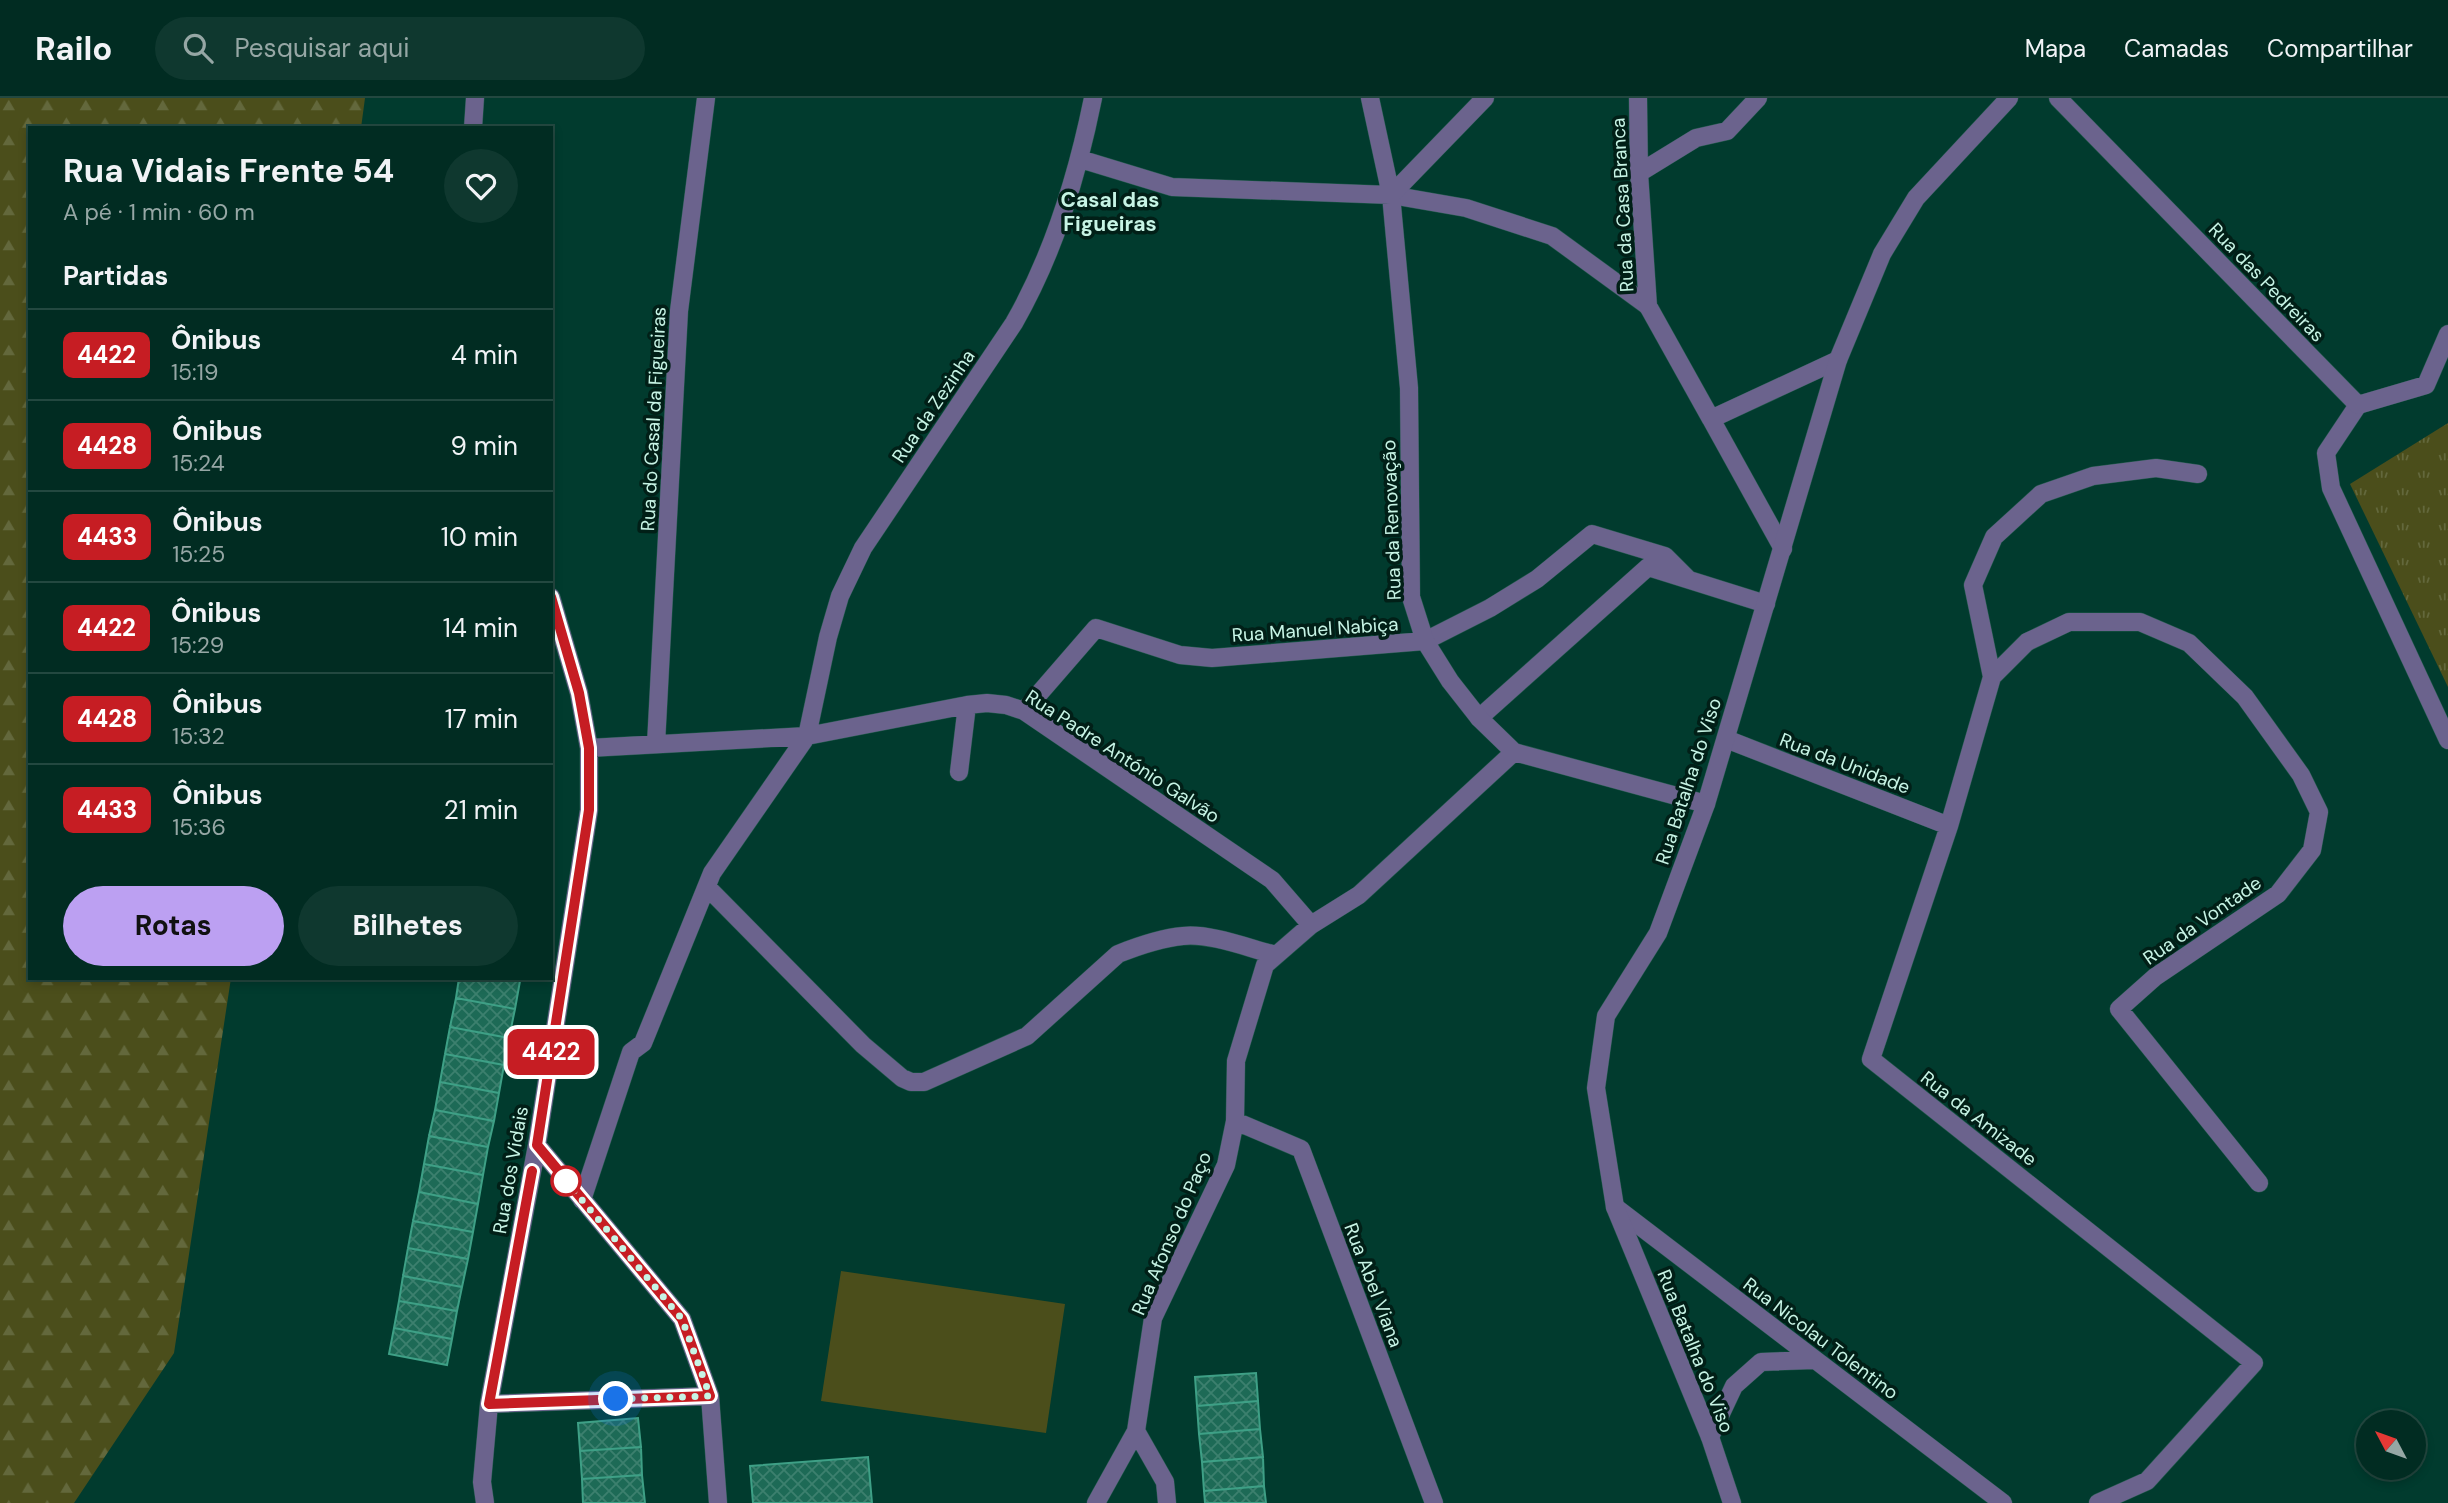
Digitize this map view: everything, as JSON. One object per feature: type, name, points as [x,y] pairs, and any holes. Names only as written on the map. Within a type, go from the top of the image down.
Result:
[{"type":"street","points":[[473,126],[475,98]]},
{"type":"street","name":"Rua do Casal da Figueiras","points":[[656,744],[679,311],[706,98]]},
{"type":"street","name":"Rua da Zezinha","points":[[807,736],[828,637],[840,596],[863,548],[1014,324],[1034,288],[1050,251],[1080,159],[1093,98]]},
{"type":"street","name":"Rua da Renovação","points":[[1370,98],[1391,195],[1409,388],[1410,597],[1425,641],[1450,681],[1479,718],[1514,752],[1706,804]]},
{"type":"street","points":[[1391,195],[1485,98]]},
{"type":"street","name":"Rua da Casa Branca","points":[[1638,98],[1639,173],[1648,306],[1783,549]]},
{"type":"street","points":[[1639,173],[1696,138],[1727,131],[1758,98]]},
{"type":"street","name":"Rua Batalha do Viso","points":[[1732,1503],[1710,1437],[1615,1207],[1596,1088],[1606,1016],[1658,933],[1706,804],[1838,360],[1882,254],[1916,198],[2009,98]]},
{"type":"street","name":"Rua das Pedreiras","points":[[2058,98],[2358,405]]},
{"type":"street","points":[[1080,159],[1172,187],[1391,195],[1466,208],[1552,236],[1648,306]]},
{"type":"street","points":[[2448,334],[2426,385],[2358,405],[2326,453],[2331,488],[2448,740]]},
{"type":"street","points":[[1711,419],[1838,360]]},
{"type":"street","points":[[1992,677],[1973,585],[1994,537],[2041,494],[2093,476],[2156,468],[2198,474]]},
{"type":"street","name":"Rua Manuel Nabiça","points":[[1024,711],[1096,628],[1180,655],[1212,658],[1425,641],[1490,608],[1536,579],[1592,534],[1665,556],[1690,582]]},
{"type":"street","points":[[1479,718],[1568,636],[1648,568],[1766,604]]},
{"type":"street","name":"Rua dos Vidais","points":[[485,1503],[482,1482],[489,1404],[537,1145],[589,810],[589,748],[579,693],[553,604]]},
{"type":"street","name":"Rua da Vontade","points":[[1950,826],[1992,677],[2027,642],[2069,622],[2140,622],[2189,643],[2245,697],[2301,775],[2319,812],[2312,850],[2278,894],[2155,977],[2119,1009],[2259,1183]]},
{"type":"street","points":[[959,772],[967,705]]},
{"type":"street","name":"Rua Padre António Galvão","points":[[589,748],[807,736],[967,705],[1006,705],[1024,711],[1272,880],[1311,925]]},
{"type":"street","points":[[582,1200],[631,1052],[643,1043],[712,873],[807,736]]},
{"type":"street","name":"Rua da Unidade","points":[[1726,738],[1950,826]]},
{"type":"street","name":"Rua Afonso do Paço","points":[[1096,1503],[1136,1431],[1153,1318],[1226,1165],[1235,1121],[1237,1062],[1265,965],[1311,925],[1359,895],[1514,752]]},
{"type":"street","name":"Rua da Amizade","points":[[1950,826],[1871,1059],[2253,1363],[2147,1481],[2098,1503]]},
{"type":"street","points":[[707,887],[863,1045],[902,1078],[911,1082],[923,1082],[1027,1036],[1118,954],[1132,948],[1181,936],[1200,936],[1276,955]]},
{"type":"street","name":"Rua Abel Viana","points":[[1235,1121],[1301,1149],[1434,1503]]},
{"type":"street","points":[[537,1145],[682,1319],[710,1396],[718,1503]]},
{"type":"street","name":"Rua Nicolau Tolentino","points":[[1615,1207],[2003,1503]]},
{"type":"street","points":[[1710,1437],[1734,1386],[1761,1362],[1814,1360]]},
{"type":"street","points":[[489,1404],[710,1396]]},
{"type":"street","points":[[1136,1431],[1165,1482],[1167,1503]]},
{"type":"green space","points":[[0,98],[365,98],[361,126],[28,126],[28,980],[231,980],[174,1353],[74,1503],[0,1503]]},
{"type":"green space","points":[[2448,423],[2448,687],[2350,484]]},
{"type":"green space","points":[[841,1271],[1065,1304],[1046,1433],[821,1401]]},
{"type":"building","points":[[459,980],[520,981],[515,1009],[456,998]]},
{"type":"building","points":[[456,998],[515,1009],[509,1038],[450,1027]]},
{"type":"building","points":[[450,1027],[509,1038],[504,1065],[445,1054]]},
{"type":"building","points":[[445,1054],[504,1065],[499,1093],[440,1082]]},
{"type":"building","points":[[440,1082],[499,1093],[494,1121],[435,1110]]},
{"type":"building","points":[[435,1110],[494,1121],[488,1147],[429,1136]]},
{"type":"building","points":[[429,1136],[488,1147],[483,1175],[424,1164]]},
{"type":"building","points":[[424,1164],[483,1175],[478,1204],[419,1192]]},
{"type":"building","points":[[419,1192],[478,1204],[473,1232],[413,1221]]},
{"type":"building","points":[[413,1221],[473,1232],[468,1259],[408,1248]]},
{"type":"building","points":[[408,1248],[468,1259],[462,1287],[403,1276]]},
{"type":"building","points":[[403,1276],[462,1287],[457,1311],[399,1301]]},
{"type":"building","points":[[399,1301],[457,1311],[452,1339],[394,1328]]},
{"type":"building","points":[[394,1328],[452,1339],[447,1365],[389,1354]]},
{"type":"building","points":[[1256,1373],[1258,1401],[1197,1406],[1195,1377]]},
{"type":"building","points":[[1258,1401],[1260,1429],[1199,1434],[1197,1406]]},
{"type":"building","points":[[638,1418],[641,1447],[580,1451],[578,1423]]},
{"type":"building","points":[[1260,1429],[1263,1457],[1202,1462],[1199,1434]]},
{"type":"building","points":[[641,1447],[642,1475],[582,1479],[580,1451]]},
{"type":"building","points":[[868,1457],[872,1503],[753,1503],[750,1466]]},
{"type":"building","points":[[1263,1457],[1264,1486],[1204,1491],[1202,1462]]},
{"type":"building","points":[[642,1475],[645,1503],[583,1503],[582,1479]]},
{"type":"building","points":[[1264,1486],[1266,1503],[1205,1503],[1204,1491]]},
{"type":"bus line","name":"4422","points":[[532,1171],[489,1404],[710,1396],[682,1319],[537,1145],[589,810],[589,748],[579,693],[553,604]]},
{"type":"district","name":"Casal das Figueiras","points":[[1110,212]]},
{"type":"route","points":[[566,1181],[682,1319],[710,1396],[616,1399]]}]
